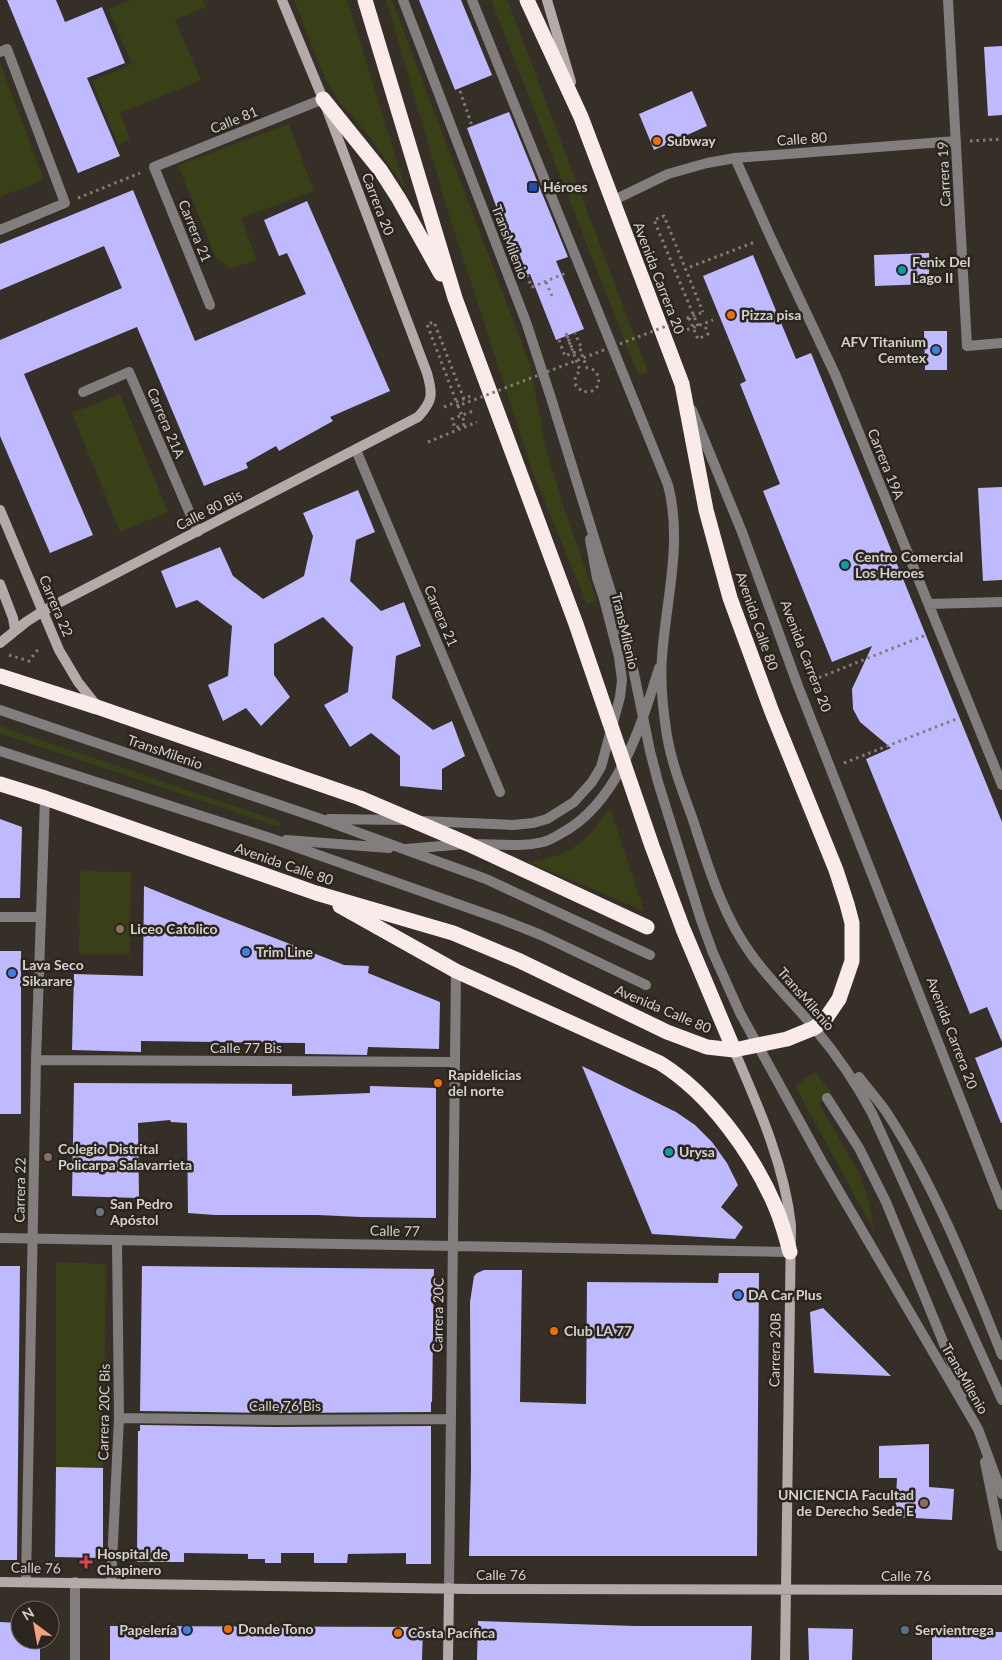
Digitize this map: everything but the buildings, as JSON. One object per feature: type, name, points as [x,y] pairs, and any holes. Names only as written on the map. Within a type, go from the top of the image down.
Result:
[{"type":"highway","points":[[365,0],[455,298],[576,624],[683,929],[734,1050]]},
{"type":"highway","name":"Avenida Carrera 20","points":[[527,0],[581,117],[682,384]]},
{"type":"highway","points":[[323,99],[385,178],[455,298]]},
{"type":"highway","name":"Avenida Calle 80","points":[[0,784],[316,893],[453,933],[520,961],[683,1039],[707,1047],[734,1050],[758,1046],[787,1039],[814,1028],[824,1021],[839,999],[845,985],[852,961],[852,923],[836,870],[776,721],[730,598],[706,510],[682,384]]},
{"type":"highway","points":[[0,676],[97,707],[360,798],[468,844],[646,927]]},
{"type":"highway","points":[[316,893],[456,971],[660,1063],[677,1073],[716,1112],[758,1170],[777,1210],[790,1252]]},
{"type":"street","name":"Carrera 20","points":[[282,0],[323,99],[427,373],[431,387],[431,398],[426,409],[418,417]]},
{"type":"street","name":"TransMilenio","points":[[403,0],[526,322],[630,654],[650,751],[713,954],[740,1013],[857,1224],[890,1276],[978,1429],[1002,1546]]},
{"type":"street","points":[[472,0],[668,485],[672,502],[675,536],[662,658]]},
{"type":"street","name":"Avenida Carrera 20","points":[[548,0],[581,117]]},
{"type":"street","name":"Carrera 19","points":[[948,0],[967,346],[1002,343]]},
{"type":"street","points":[[0,230],[65,203],[4,50]]},
{"type":"street","name":"Calle 81","points":[[154,168],[323,99]]},
{"type":"street","name":"Calle 80","points":[[612,201],[668,174],[707,163],[735,158],[956,141]]},
{"type":"street","name":"Carrera 19A","points":[[735,158],[835,374],[1002,785]]},
{"type":"street","name":"Carrera 21","points":[[154,168],[210,305]]},
{"type":"street","name":"Carrera 21A","points":[[83,392],[129,372],[198,532]]},
{"type":"street","name":"Avenida Carrera 20","points":[[682,384],[742,532],[798,686],[832,767],[1002,1206]]},
{"type":"street","name":"Calle 80 Bis","points":[[15,630],[43,611],[418,417]]},
{"type":"street","name":"Carrera 21","points":[[356,450],[500,792]]},
{"type":"street","name":"TransMilenio","points":[[320,819],[410,820],[513,825],[532,823],[547,819],[574,802],[592,782],[601,767],[612,730],[620,697],[621,673],[619,657],[597,578],[582,497]]},
{"type":"street","name":"Carrera 22","points":[[0,510],[67,664],[97,707]]},
{"type":"street","points":[[0,584],[13,618],[15,630],[0,642]]},
{"type":"street","points":[[929,604],[1002,602]]},
{"type":"street","name":"TransMilenio","points":[[273,839],[402,849],[468,844],[523,846],[546,842],[574,827],[592,811],[608,790],[624,762],[644,719],[662,658]]},
{"type":"street","name":"TransMilenio","points":[[662,658],[662,704],[673,762],[719,896],[731,923],[750,954],[814,1028],[859,1089],[872,1113],[1002,1400]]},
{"type":"street","name":"TransMilenio","points":[[0,710],[320,819],[486,879],[650,955]]},
{"type":"street","name":"TransMilenio","points":[[0,751],[273,839],[503,920],[541,935],[646,985]]},
{"type":"street","name":"Carrera 22","points":[[26,1582],[36,1060],[45,798]]},
{"type":"street","points":[[0,917],[40,917]]},
{"type":"street","name":"Carrera 20C","points":[[448,1660],[456,971]]},
{"type":"street","name":"Carrera 20B","points":[[734,1050],[762,1114],[782,1175],[791,1225],[785,1660]]},
{"type":"street","name":"Calle 77 Bis","points":[[36,1060],[455,1062]]},
{"type":"street","points":[[859,1077],[886,1112],[927,1181],[943,1214],[1002,1355]]},
{"type":"street","name":"TransMilenio","points":[[827,1098],[859,1148],[886,1202],[978,1429],[1002,1494]]},
{"type":"street","name":"Calle 77","points":[[0,1238],[790,1252]]},
{"type":"street","name":"Carrera 20C Bis","points":[[111,1583],[119,1418],[118,1241]]},
{"type":"street","name":"Calle 76 Bis","points":[[119,1418],[276,1420],[451,1419]]},
{"type":"street","name":"Calle 76","points":[[0,1582],[449,1588],[1002,1590]]},
{"type":"street","points":[[75,1582],[75,1660]]},
{"type":"path","points":[[460,91],[472,126]]},
{"type":"path","points":[[956,141],[1002,139]]},
{"type":"path","points":[[65,203],[154,168]]},
{"type":"path","points":[[458,406],[576,360],[689,318],[696,315],[703,312],[664,216],[654,220],[679,282],[690,308],[694,317],[698,326]]},
{"type":"path","points":[[690,268],[770,236]]},
{"type":"path","points":[[532,288],[568,273]]},
{"type":"path","points":[[546,282],[552,296]]},
{"type":"path","points":[[689,318],[698,338],[708,334],[704,324]]},
{"type":"path","points":[[665,339],[713,320]]},
{"type":"path","points":[[464,399],[434,322],[427,324],[462,415],[465,424],[456,428],[452,419],[459,417],[466,414],[473,412]]},
{"type":"path","points":[[574,353],[566,335],[580,370],[576,374],[575,382],[579,389],[588,392],[595,389],[599,380],[595,371],[587,368],[575,333]]},
{"type":"path","points":[[559,340],[565,356],[581,350]]},
{"type":"path","points":[[418,417],[488,389]]},
{"type":"path","points":[[428,442],[477,422]]},
{"type":"path","points":[[798,686],[939,630]]},
{"type":"path","points":[[7,654],[29,661],[42,643]]},
{"type":"path","points":[[832,767],[973,713]]},
{"type":"green space","points":[[131,0],[203,0],[206,7],[175,20],[201,80],[120,113],[130,138],[118,145],[92,81],[132,64],[108,9]]},
{"type":"green space","points":[[294,0],[347,0],[406,190],[365,131],[341,104],[325,78]]},
{"type":"green space","points":[[386,0],[392,0],[530,365],[546,449],[564,508],[597,601],[587,604],[534,476],[448,212]]},
{"type":"green space","points":[[491,0],[507,0],[511,9],[648,372],[638,375]]},
{"type":"green space","points":[[0,63],[44,180],[0,197]]},
{"type":"green space","points":[[289,124],[314,191],[241,218],[257,260],[231,269],[216,258],[178,165]]},
{"type":"green space","points":[[120,394],[168,512],[120,532],[72,413]]},
{"type":"green space","points":[[0,726],[281,822],[279,827],[0,733]]},
{"type":"green space","points":[[610,808],[644,911],[528,862],[556,855],[576,846],[592,831]]},
{"type":"green space","points":[[80,871],[131,872],[130,954],[79,954]]},
{"type":"green space","points":[[815,1072],[832,1093],[819,1103],[860,1175],[870,1206],[874,1231],[795,1086]]},
{"type":"green space","points":[[56,1262],[106,1264],[103,1468],[56,1467]]},
{"type":"place","name":"Subway","points":[[657,141]]},
{"type":"place","name":"Héroes","points":[[533,187]]},
{"type":"place","name":"Fenix Del Lago II","points":[[902,270]]},
{"type":"place","name":"Pizza pisa","points":[[731,315]]},
{"type":"place","name":"AFV Titanium Cemtex","points":[[936,350]]},
{"type":"place","name":"Centro Comercial Los Heroes","points":[[845,565]]},
{"type":"place","name":"Liceo Catolico","points":[[120,929]]},
{"type":"place","name":"Trim Line","points":[[246,952]]},
{"type":"place","name":"Lava Seco Sikarare","points":[[12,973]]},
{"type":"place","name":"Rapidelicias del norte","points":[[438,1083]]},
{"type":"place","name":"Urysa","points":[[669,1152]]},
{"type":"place","name":"Colegio Distrital Policarpa Salavarrieta","points":[[48,1157]]},
{"type":"place","name":"San Pedro Apóstol","points":[[100,1212]]},
{"type":"place","name":"DA Car Plus","points":[[738,1295]]},
{"type":"place","name":"Club LA 77","points":[[554,1331]]},
{"type":"place","name":"UNICIENCIA Facultad de Derecho Sede E","points":[[924,1503]]},
{"type":"place","name":"Hospital de Chapinero","points":[[86,1562]]},
{"type":"place","name":"Donde Tono","points":[[228,1629]]},
{"type":"place","name":"Papelería","points":[[187,1630]]},
{"type":"place","name":"Servientrega","points":[[905,1630]]},
{"type":"place","name":"Costa Pacífica","points":[[398,1633]]}]
